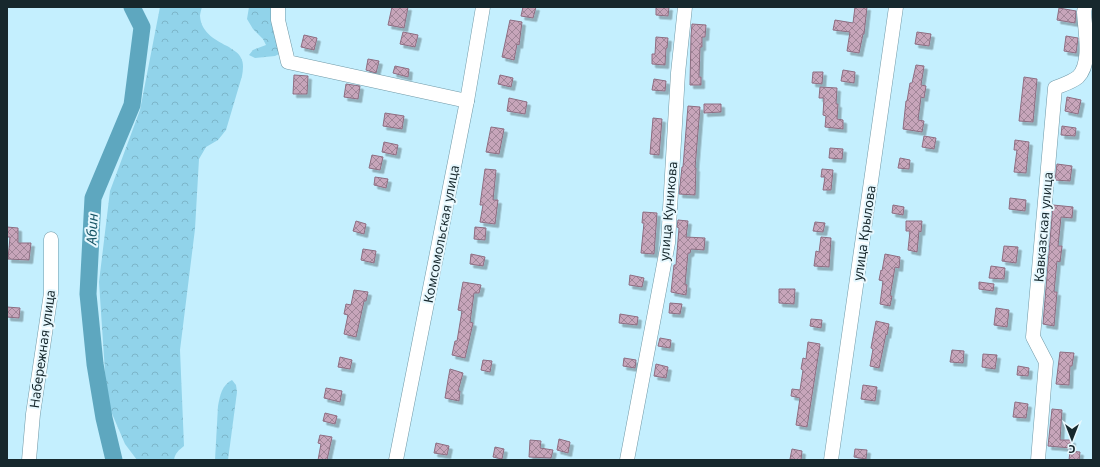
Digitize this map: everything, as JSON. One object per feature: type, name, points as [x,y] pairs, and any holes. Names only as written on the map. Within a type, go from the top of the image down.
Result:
[{"type":"street","points":[[278,7],[278,20],[288,62],[467,101]]},
{"type":"street","name":"Комсомольская улица","points":[[396,460],[467,101],[483,7]]},
{"type":"street","name":"улица Куникова","points":[[627,460],[668,244],[678,73],[685,7]]},
{"type":"street","name":"улица Крылова","points":[[831,460],[896,7]]},
{"type":"street","name":"Кавказская улица","points":[[1038,460],[1046,362],[1033,337],[1055,88],[1077,78],[1084,68],[1087,48],[1084,12],[1085,7]]},
{"type":"street","name":"Набережная улица","points":[[30,460],[33,414],[51,293],[51,238]]},
{"type":"green space","points":[[160,7],[202,7],[200,16],[206,32],[239,55],[243,62],[243,69],[226,130],[218,140],[206,147],[199,159],[195,229],[180,350],[184,446],[176,454],[174,460],[137,460],[125,444],[107,402],[99,282],[110,191],[140,110]]},
{"type":"green space","points":[[249,7],[272,7],[281,53],[275,56],[255,58],[249,55],[253,50],[266,45],[247,19]]},
{"type":"green space","points":[[232,380],[236,385],[237,392],[228,460],[215,460],[218,406],[224,388]]},
{"type":"building","points":[[392,7],[408,7],[404,28],[388,25]]},
{"type":"building","points":[[523,7],[536,7],[533,18],[521,16]]},
{"type":"building","points":[[656,7],[669,7],[668,16],[656,15]]},
{"type":"building","points":[[855,7],[867,7],[864,34],[859,53],[847,51],[850,32],[833,30],[835,20],[853,23]]},
{"type":"building","points":[[1059,8],[1076,11],[1075,23],[1057,20]]},
{"type":"building","points":[[510,20],[522,22],[519,45],[517,44],[514,60],[502,57]]},
{"type":"building","points":[[692,24],[706,25],[705,37],[702,37],[702,47],[700,47],[699,77],[701,77],[701,85],[690,85]]},
{"type":"building","points":[[403,32],[418,35],[415,47],[400,44]]},
{"type":"building","points":[[917,32],[931,34],[929,46],[915,44]]},
{"type":"building","points":[[304,35],[317,38],[314,50],[301,47]]},
{"type":"building","points":[[1066,36],[1078,38],[1076,53],[1064,51]]},
{"type":"building","points":[[656,37],[668,38],[665,65],[652,64],[652,54],[655,54]]},
{"type":"building","points":[[368,59],[379,61],[376,73],[366,70]]},
{"type":"building","points":[[916,65],[924,66],[921,85],[926,86],[924,98],[921,97],[918,120],[924,121],[922,132],[903,129],[906,101]]},
{"type":"building","points":[[395,66],[409,69],[408,77],[393,73]]},
{"type":"building","points":[[843,70],[855,72],[854,83],[841,81]]},
{"type":"building","points":[[813,72],[823,72],[822,84],[812,83]]},
{"type":"building","points":[[294,75],[308,76],[307,94],[293,94]]},
{"type":"building","points":[[500,75],[513,78],[511,87],[498,84]]},
{"type":"building","points":[[1024,77],[1037,79],[1033,122],[1019,121]]},
{"type":"building","points":[[654,79],[666,81],[665,91],[652,90]]},
{"type":"building","points":[[346,84],[360,86],[358,99],[344,97]]},
{"type":"building","points":[[820,87],[837,88],[837,119],[843,120],[843,129],[825,127],[826,116],[823,115],[824,98],[819,98]]},
{"type":"building","points":[[1067,97],[1081,100],[1078,114],[1065,111]]},
{"type":"building","points":[[509,98],[527,102],[525,114],[507,111]]},
{"type":"building","points":[[704,104],[721,104],[721,112],[704,113]]},
{"type":"building","points":[[688,106],[700,107],[695,168],[695,195],[679,194],[683,167]]},
{"type":"building","points":[[385,113],[404,116],[402,129],[383,126]]},
{"type":"building","points":[[653,118],[662,119],[659,155],[650,154]]},
{"type":"building","points":[[1062,126],[1076,128],[1075,136],[1061,135]]},
{"type":"building","points":[[491,127],[504,129],[499,154],[486,152]]},
{"type":"building","points":[[924,136],[936,138],[934,149],[922,147]]},
{"type":"building","points":[[1015,140],[1029,142],[1026,173],[1014,172],[1017,150],[1014,150]]},
{"type":"building","points":[[384,142],[398,145],[396,155],[382,152]]},
{"type":"building","points":[[830,148],[843,149],[842,159],[829,158]]},
{"type":"building","points":[[372,155],[383,157],[380,170],[369,168]]},
{"type":"building","points":[[900,158],[910,160],[909,169],[898,168]]},
{"type":"building","points":[[1057,164],[1072,166],[1070,181],[1055,180]]},
{"type":"building","points":[[485,169],[496,170],[493,200],[498,200],[495,224],[480,222],[483,205],[480,205]]},
{"type":"building","points":[[822,169],[833,170],[831,190],[823,190],[825,177],[821,177]]},
{"type":"building","points":[[375,177],[388,179],[386,188],[374,185]]},
{"type":"building","points":[[1010,198],[1026,200],[1025,211],[1009,209]]},
{"type":"building","points":[[893,205],[904,207],[903,215],[892,213]]},
{"type":"building","points":[[1053,205],[1073,207],[1072,218],[1061,217],[1058,246],[1062,246],[1060,262],[1057,261],[1054,292],[1057,292],[1054,326],[1043,324]]},
{"type":"building","points":[[643,212],[657,213],[654,254],[641,253],[644,223],[642,223]]},
{"type":"building","points":[[678,220],[688,221],[686,237],[705,238],[704,250],[691,249],[690,253],[688,253],[685,284],[687,285],[686,295],[671,292],[674,265],[676,265],[679,228],[677,227]]},
{"type":"building","points":[[356,221],[366,224],[364,234],[353,231]]},
{"type":"building","points":[[906,221],[922,221],[921,232],[919,231],[917,252],[908,250],[910,231],[906,231]]},
{"type":"building","points":[[815,222],[825,223],[823,232],[813,231]]},
{"type":"building","points":[[7,227],[18,228],[18,243],[31,243],[29,260],[8,259],[10,237],[7,237]]},
{"type":"building","points":[[475,227],[486,228],[485,240],[474,239]]},
{"type":"building","points":[[821,237],[831,238],[829,267],[814,266],[816,251],[819,252]]},
{"type":"building","points":[[1004,246],[1018,247],[1016,263],[1002,261]]},
{"type":"building","points":[[363,249],[376,251],[374,263],[361,260]]},
{"type":"building","points":[[471,254],[485,257],[483,266],[470,264]]},
{"type":"building","points":[[885,254],[900,257],[899,268],[895,267],[890,296],[892,296],[890,306],[880,304],[883,281],[879,280]]},
{"type":"building","points":[[991,266],[1005,268],[1004,279],[989,278]]},
{"type":"building","points":[[630,275],[644,278],[642,287],[629,285]]},
{"type":"building","points":[[463,282],[481,285],[479,293],[474,293],[470,322],[473,323],[465,358],[452,355],[455,341],[457,341],[462,311],[458,310]]},
{"type":"building","points":[[979,282],[994,284],[993,291],[979,289]]},
{"type":"building","points":[[779,289],[795,289],[794,304],[779,303]]},
{"type":"building","points":[[354,290],[368,292],[366,301],[364,301],[356,337],[344,334],[348,315],[344,314],[346,304],[351,305]]},
{"type":"building","points":[[670,303],[682,304],[680,314],[669,313]]},
{"type":"building","points":[[7,307],[20,308],[19,318],[7,317]]},
{"type":"building","points":[[996,308],[1009,310],[1007,327],[994,325]]},
{"type":"building","points":[[620,314],[638,317],[637,325],[619,323]]},
{"type":"building","points":[[811,319],[822,320],[821,328],[810,326]]},
{"type":"building","points":[[876,321],[889,324],[879,368],[870,366],[873,349],[871,348]]},
{"type":"building","points":[[660,338],[671,340],[670,348],[658,346]]},
{"type":"building","points":[[808,342],[820,344],[807,427],[796,425],[800,398],[791,396],[792,389],[800,390],[803,370],[801,369],[803,358],[806,359]]},
{"type":"building","points":[[952,350],[964,351],[963,363],[950,362]]},
{"type":"building","points":[[1060,352],[1074,353],[1072,366],[1070,366],[1069,385],[1056,384]]},
{"type":"building","points":[[983,354],[997,355],[995,369],[982,367]]},
{"type":"building","points":[[340,357],[352,360],[350,369],[338,367]]},
{"type":"building","points":[[624,358],[636,360],[635,368],[623,366]]},
{"type":"building","points":[[483,360],[492,361],[490,372],[481,370]]},
{"type":"building","points":[[656,364],[668,367],[666,378],[654,376]]},
{"type":"building","points":[[1018,366],[1029,368],[1028,376],[1017,375]]},
{"type":"building","points":[[450,369],[463,373],[458,391],[460,391],[459,401],[445,398]]},
{"type":"building","points":[[863,385],[877,387],[875,401],[861,399]]},
{"type":"building","points":[[326,388],[342,391],[340,402],[324,398]]},
{"type":"building","points":[[1015,402],[1028,404],[1026,418],[1013,417]]},
{"type":"building","points":[[1052,409],[1062,410],[1060,440],[1072,440],[1071,448],[1048,446]]},
{"type":"building","points":[[325,413],[337,416],[335,424],[323,421]]},
{"type":"building","points":[[320,435],[332,437],[327,460],[318,460],[321,444],[318,443]]},
{"type":"building","points":[[559,439],[570,442],[568,453],[557,450]]},
{"type":"building","points":[[530,440],[541,441],[540,448],[553,450],[551,458],[529,457]]},
{"type":"building","points":[[436,443],[449,446],[447,455],[434,453]]},
{"type":"building","points":[[495,447],[504,449],[502,459],[493,457]]},
{"type":"building","points":[[792,449],[802,451],[801,460],[790,459]]},
{"type":"building","points":[[855,449],[867,450],[866,459],[854,457]]},
{"type":"building","points":[[1070,451],[1080,452],[1079,460],[1069,460]]},
{"type":"waterway","name":"Абин","points":[[114,460],[104,418],[95,364],[88,294],[93,198],[132,105],[142,27],[132,7]]}]
